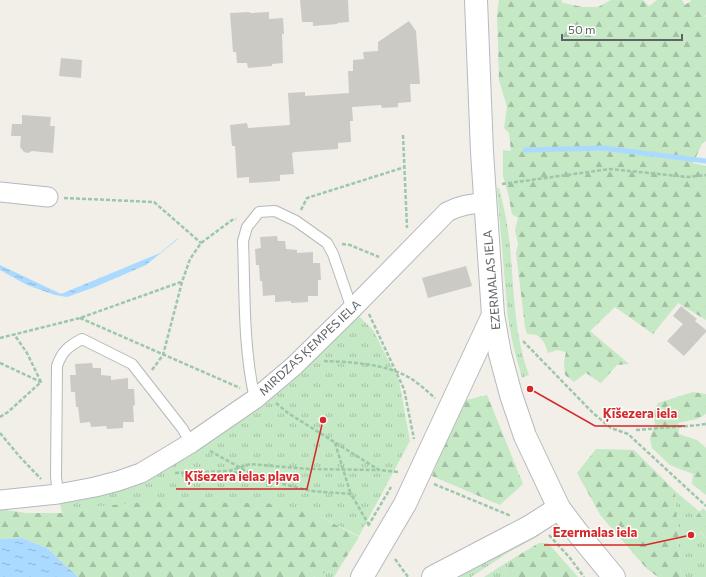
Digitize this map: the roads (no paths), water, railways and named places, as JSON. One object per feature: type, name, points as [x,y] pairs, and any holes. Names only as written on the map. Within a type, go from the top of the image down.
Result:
[{"type":"street","name":"EZERMALAS IELA","points":[[476,0],[482,152],[493,315],[500,354],[511,395],[526,436],[559,508],[614,577]]},
{"type":"street","points":[[0,192],[48,197]]},
{"type":"street","name":"MIRDZAS ĶEMPES IELA","points":[[0,500],[58,494],[118,481],[141,473],[191,443],[253,393],[301,359],[447,212],[471,203],[486,203]]},
{"type":"street","points":[[362,577],[405,504],[493,315]]},
{"type":"street","points":[[433,577],[529,527],[559,508]]},
{"type":"lane","points":[[253,393],[248,355],[243,241],[247,227],[260,212],[275,211],[296,221],[327,243],[333,254],[352,309]]},
{"type":"lane","points":[[58,494],[56,477],[57,366],[61,355],[71,345],[82,339],[132,364],[191,443]]},
{"type":"water","points":[[178,238],[146,265],[95,287],[67,297],[55,295],[27,285],[0,270],[0,265],[61,294],[160,253]]},
{"type":"water","points":[[22,538],[47,548],[78,577],[0,577],[0,539]]},
{"type":"waterway","points":[[525,150],[603,148],[706,161]]},
{"type":"place","name":"Ķīšezera iela","points":[[530,389]]},
{"type":"place","name":"Ķīšezera ielas pļava","points":[[323,420]]},
{"type":"place","name":"Ezermalas iela","points":[[691,535]]}]
